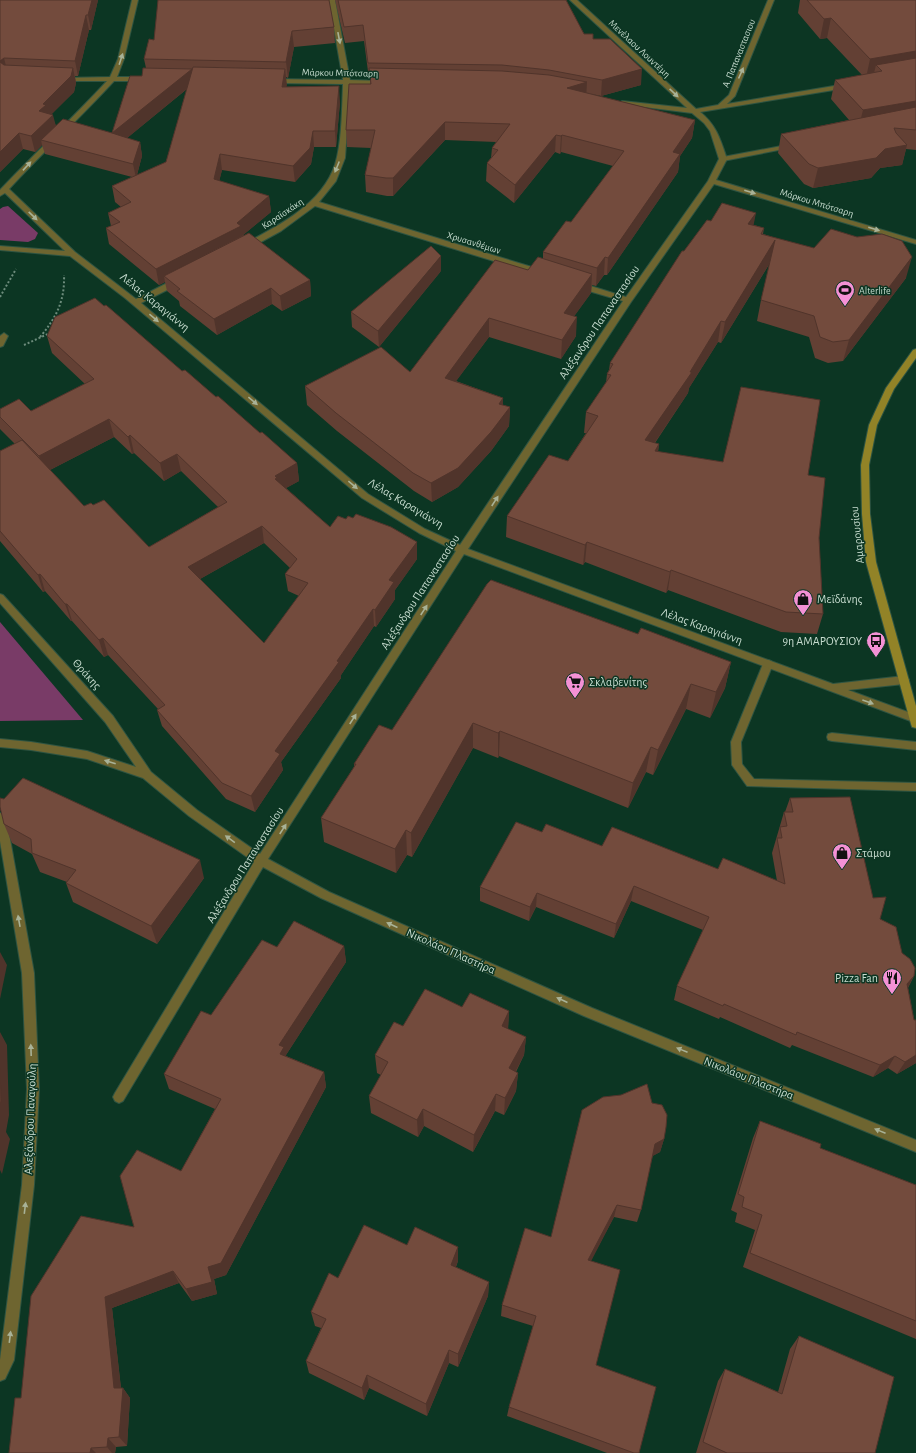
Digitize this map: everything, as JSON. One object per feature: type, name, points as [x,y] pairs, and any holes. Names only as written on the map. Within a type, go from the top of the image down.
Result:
[{"type":"main road","name":"Αμαρουσίου","points":[[915,721],[871,562],[866,514],[865,465],[873,425],[890,388],[916,352]]},
{"type":"street","points":[[2,192],[33,159],[82,112],[112,78],[122,59],[135,0]]},
{"type":"street","name":"Καραϊσκάκη","points":[[236,251],[278,230],[314,203],[332,181],[341,158],[347,82],[332,0]]},
{"type":"street","name":"Μενέλαου Λουντέμη","points":[[573,0],[694,111]]},
{"type":"street","name":"Α. Παπαναστασιου","points":[[720,107],[732,96],[771,0]]},
{"type":"street","points":[[55,79],[152,79]]},
{"type":"street","name":"Μάρκου Μπότσαρη","points":[[269,81],[393,83]]},
{"type":"street","points":[[612,102],[694,111],[749,104],[855,84]]},
{"type":"street","points":[[694,111],[704,118],[714,129],[723,159],[800,144]]},
{"type":"street","name":"Αλέξανδρου Παπαναστασίου","points":[[119,1097],[261,861],[462,550],[628,300],[712,181],[723,159]]},
{"type":"street","name":"Μάρκου Μπότσαρη","points":[[712,181],[916,242]]},
{"type":"street","name":"Λέλας Καραγιάννη","points":[[2,192],[72,254],[136,302],[365,496],[422,531],[462,550],[768,664],[915,721]]},
{"type":"street","name":"Χρυσανθέμων","points":[[314,203],[551,276]]},
{"type":"street","points":[[0,248],[72,254]]},
{"type":"street","points":[[136,302],[183,279]]},
{"type":"street","points":[[567,281],[628,300]]},
{"type":"street","name":"Θράκης","points":[[0,597],[110,720],[147,775]]},
{"type":"street","points":[[768,664],[736,742],[737,765],[751,783],[916,787]]},
{"type":"street","name":"Λέλας Καραγιάννη","points":[[831,688],[904,680]]},
{"type":"street","points":[[832,737],[916,746]]},
{"type":"street","name":"Νικολάου Πλαστήρα","points":[[0,743],[31,746],[87,755],[147,775],[193,813],[261,861],[324,895],[588,1012],[916,1146]]},
{"type":"street","name":"Αλεξάνδρου Παναγούλη","points":[[0,817],[28,973],[33,1089],[28,1185],[7,1360],[0,1374]]},
{"type":"path","points":[[0,297],[11,279],[23,250]]},
{"type":"path","points":[[40,338],[54,320],[63,302],[64,281],[62,253]]},
{"type":"path","points":[[20,347],[53,332]]},
{"type":"shaded area","points":[[8,206],[38,233],[35,239],[28,242],[0,240],[0,209]]},
{"type":"shaded area","points":[[0,622],[83,720],[0,721]]},
{"type":"building","points":[[0,0],[92,0],[88,15],[86,15],[75,61],[4,58],[0,61]]},
{"type":"building","points":[[158,0],[329,0],[334,27],[292,31],[286,62],[144,59],[149,39],[154,40]]},
{"type":"building","points":[[338,0],[566,0],[584,34],[593,34],[593,39],[610,39],[642,69],[602,80],[549,70],[502,65],[368,63],[363,25],[344,27]]},
{"type":"building","points":[[807,0],[916,0],[916,51],[870,59],[831,18],[824,19]]},
{"type":"building","points":[[916,58],[916,101],[863,110],[835,80],[882,71],[876,65]]},
{"type":"building","points":[[0,62],[4,65],[73,68],[71,76],[43,104],[46,105],[39,111],[53,115],[31,136],[19,133],[0,152]]},
{"type":"building","points":[[193,67],[285,69],[282,87],[339,86],[335,131],[313,131],[310,148],[293,166],[220,154],[214,179],[269,196],[237,223],[241,226],[156,269],[106,228],[120,222],[108,213],[131,202],[112,186],[166,162]]},
{"type":"building","points":[[143,68],[192,69],[112,133],[130,76],[142,76]]},
{"type":"building","points":[[369,68],[502,71],[549,75],[587,82],[567,88],[695,120],[673,152],[680,154],[608,258],[605,257],[597,268],[543,252],[566,221],[571,222],[624,151],[562,135],[556,135],[515,185],[487,163],[498,150],[492,148],[510,124],[445,122],[393,178],[365,175],[375,130],[346,130],[349,84],[371,84]]},
{"type":"building","points":[[916,107],[916,130],[894,128],[896,133],[907,145],[885,149],[876,158],[818,168],[809,164],[781,134]]},
{"type":"building","points":[[63,119],[140,142],[133,164],[41,140]]},
{"type":"building","points":[[722,203],[756,213],[748,224],[764,228],[761,234],[814,248],[831,229],[857,237],[882,234],[902,241],[912,257],[849,340],[833,342],[820,337],[814,316],[761,300],[775,240],[725,322],[721,321],[690,372],[692,372],[645,440],[659,444],[655,451],[723,462],[741,387],[820,400],[808,475],[825,478],[819,538],[823,614],[786,612],[671,570],[670,572],[587,542],[585,545],[507,516],[549,455],[568,461],[598,416],[586,412],[611,375],[607,374],[613,364],[610,363],[682,251],[684,251],[707,220],[711,221]]},
{"type":"building","points":[[249,233],[310,280],[280,296],[271,288],[214,319],[177,291],[180,289],[164,276]]},
{"type":"building","points":[[431,246],[441,256],[378,331],[351,312]]},
{"type":"building","points":[[538,257],[592,274],[564,313],[577,317],[562,340],[489,318],[445,378],[503,398],[499,404],[510,407],[491,432],[458,468],[431,483],[413,473],[336,413],[305,386],[381,347],[410,372],[495,260],[528,270]]},
{"type":"building","points":[[95,298],[104,306],[106,305],[182,371],[185,370],[216,397],[218,396],[297,463],[275,476],[277,478],[275,479],[330,527],[338,516],[346,519],[348,516],[353,518],[356,514],[391,527],[417,542],[389,580],[394,582],[375,610],[373,609],[337,661],[339,662],[275,751],[280,754],[251,796],[222,783],[157,710],[165,705],[103,638],[99,640],[67,604],[65,604],[40,574],[38,575],[0,531],[0,451],[22,440],[84,506],[91,503],[93,505],[104,500],[149,547],[227,502],[177,454],[160,463],[130,435],[128,437],[109,419],[39,456],[0,417],[0,409],[19,399],[31,411],[94,379],[47,336],[55,317]],"holes":[[[262,526],[297,559],[285,574],[308,583],[264,643],[188,567]]]},
{"type":"building","points":[[491,580],[638,634],[641,628],[731,662],[716,692],[691,684],[658,750],[651,747],[633,783],[500,731],[498,733],[473,723],[411,833],[406,830],[395,849],[321,818],[379,725],[392,730]]},
{"type":"building","points":[[23,778],[200,860],[151,926],[66,883],[76,870],[32,853],[31,839],[4,824],[0,807],[0,798],[4,799]]},
{"type":"building","points":[[850,797],[873,898],[886,897],[880,919],[896,927],[902,953],[910,959],[915,968],[914,976],[907,984],[914,1020],[916,1020],[916,1055],[905,1062],[895,1056],[880,1065],[797,1032],[796,1035],[724,1004],[723,1006],[677,986],[709,917],[634,886],[616,924],[537,893],[530,907],[480,887],[516,822],[542,832],[546,824],[602,846],[612,827],[718,869],[723,858],[785,884],[777,838],[782,838],[780,827],[787,826],[784,812],[793,812],[790,798]]},
{"type":"building","points":[[294,921],[344,946],[279,1045],[284,1047],[280,1054],[324,1072],[221,1263],[208,1267],[212,1282],[186,1289],[173,1271],[105,1297],[114,1388],[123,1388],[119,1437],[108,1438],[107,1447],[91,1448],[90,1453],[9,1453],[15,1398],[21,1398],[31,1296],[81,1216],[134,1227],[120,1176],[137,1150],[181,1171],[221,1099],[164,1074],[201,1011],[211,1015],[262,940],[277,947]]},
{"type":"building","points":[[425,989],[462,1007],[470,993],[509,1011],[502,1026],[526,1037],[509,1068],[518,1073],[505,1098],[496,1094],[474,1135],[423,1109],[417,1120],[369,1096],[388,1062],[375,1055],[394,1022],[403,1026]]},
{"type":"building","points":[[0,1068],[1,1101],[0,1105]]},
{"type":"building","points":[[647,1084],[652,1103],[662,1105],[667,1115],[664,1139],[655,1144],[641,1210],[617,1205],[588,1260],[620,1270],[596,1365],[656,1387],[639,1453],[634,1453],[509,1407],[536,1316],[502,1305],[525,1228],[551,1237],[582,1110],[603,1097],[621,1095]]},
{"type":"building","points":[[760,1121],[821,1144],[820,1148],[916,1185],[916,1321],[750,1253],[762,1215],[742,1207],[744,1197],[738,1194]]},
{"type":"building","points":[[364,1225],[407,1245],[415,1227],[458,1247],[451,1265],[489,1282],[458,1354],[449,1350],[426,1404],[367,1375],[362,1388],[306,1361],[326,1319],[311,1312],[329,1273],[338,1278]]},
{"type":"building","points":[[799,1336],[894,1377],[875,1453],[727,1453],[703,1442],[725,1369],[782,1394]]},
{"type":"place","name":"Alterlife","points":[[845,307]]},
{"type":"place","name":"Μεϊδάνης","points":[[803,616]]},
{"type":"place","name":"9η ΑΜΑΡΟΥΣΙΟΥ","points":[[876,658]]},
{"type":"place","name":"Σκλαβενίτης","points":[[575,699]]},
{"type":"place","name":"Στάμου","points":[[842,870]]},
{"type":"place","name":"Pizza Fan","points":[[892,995]]}]
